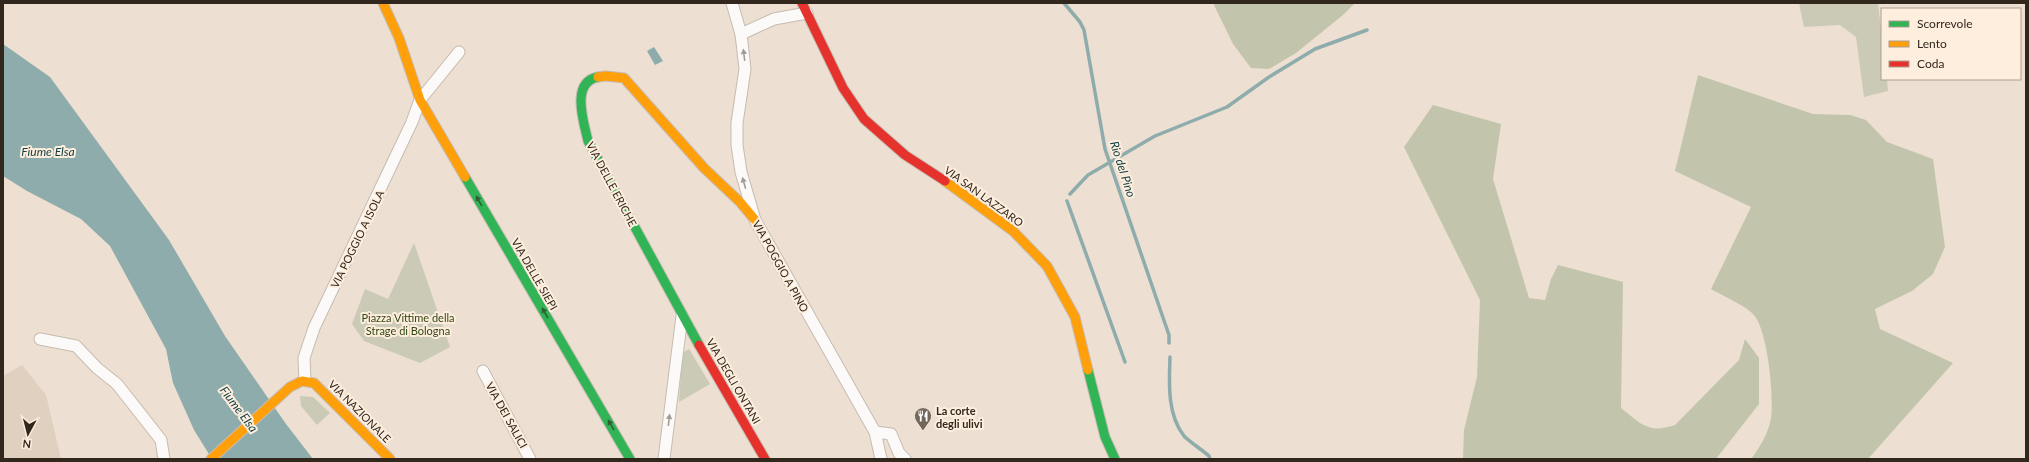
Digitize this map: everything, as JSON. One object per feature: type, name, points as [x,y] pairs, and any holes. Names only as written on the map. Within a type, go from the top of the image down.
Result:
[{"type":"street","points":[[383,3],[399,38],[420,100]]},
{"type":"street","name":"VIA POGGIO A PINO","points":[[732,3],[741,34],[745,69],[737,122],[737,145],[741,172],[755,220],[875,432],[881,459]]},
{"type":"street","points":[[741,34],[774,19],[805,8]]},
{"type":"street","name":"VIA SAN LAZZARO","points":[[805,8],[843,88],[864,119],[905,155],[966,196],[1013,231],[1047,266],[1075,317],[1105,437],[1115,459]]},
{"type":"street","points":[[420,100],[460,52]]},
{"type":"street","name":"VIA DELLE ERICHE","points":[[682,316],[588,141],[581,111],[582,89],[589,81],[597,76],[624,78],[684,145],[740,202],[755,220]]},
{"type":"street","name":"VIA POGGIO A ISOLA","points":[[305,380],[304,358],[314,328],[412,122],[420,100]]},
{"type":"street","name":"VIA DELLE SIEPI","points":[[420,100],[630,459]]},
{"type":"street","points":[[664,459],[682,316]]},
{"type":"street","name":"VIA DEGLI ONTANI","points":[[682,316],[765,459]]},
{"type":"street","points":[[40,339],[76,346],[97,368],[117,384],[161,440],[164,459]]},
{"type":"street","name":"VIA DEI SALICI","points":[[483,371],[530,459]]},
{"type":"street","points":[[211,459],[290,387],[296,382],[305,380]]},
{"type":"street","name":"VIA NAZIONALE","points":[[305,380],[314,383],[390,459]]},
{"type":"street","points":[[875,432],[891,434],[899,453],[905,459]]},
{"type":"shaded area","points":[[22,365],[46,395],[61,459],[3,459],[3,376]]},
{"type":"green space","points":[[1213,3],[1355,3],[1343,15],[1296,53],[1269,69],[1251,68],[1233,44]]},
{"type":"green space","points":[[1799,3],[1878,3],[1881,29],[1881,80],[1887,80],[1888,91],[1864,97],[1856,37],[1840,25],[1804,27]]},
{"type":"green space","points":[[1698,75],[1813,114],[1850,115],[1866,120],[1887,142],[1933,159],[1945,247],[1933,274],[1912,291],[1875,309],[1880,329],[1953,363],[1868,459],[1751,459],[1768,429],[1772,408],[1771,380],[1763,334],[1758,322],[1750,311],[1711,289],[1751,207],[1675,171]]},
{"type":"green space","points":[[1433,105],[1501,124],[1493,179],[1529,298],[1545,300],[1551,279],[1558,265],[1623,282],[1621,408],[1634,419],[1651,428],[1666,428],[1675,425],[1739,360],[1745,339],[1759,358],[1759,404],[1716,459],[1463,459],[1464,430],[1477,377],[1480,300],[1404,147]]},
{"type":"green space","name":"Piazza Vittime della Strage di Bologna","points":[[414,243],[450,347],[420,363],[364,341],[352,324],[365,289],[388,299]]},
{"type":"green space","points":[[689,349],[710,384],[679,402],[682,353]]},
{"type":"green space","points":[[300,396],[313,397],[330,413],[317,425],[301,406]]},
{"type":"water","name":"Fiume Elsa","points":[[3,44],[50,77],[169,240],[225,336],[286,424],[313,459],[212,459],[194,430],[173,383],[166,349],[110,246],[81,219],[27,191],[3,176]]},
{"type":"water","points":[[654,47],[663,61],[655,65],[647,51]]},
{"type":"waterway","name":"Rio del Pino","points":[[1064,3],[1080,22],[1084,30],[1105,149],[1169,335],[1169,343]]},
{"type":"waterway","points":[[1070,194],[1088,175],[1155,136],[1227,107],[1269,77],[1315,49],[1367,30]]},
{"type":"waterway","points":[[1067,201],[1125,362]]},
{"type":"waterway","name":"Rio del Pino","points":[[1170,357],[1170,398],[1174,418],[1184,436],[1209,456],[1210,459]]},
{"type":"traffic: fast","points":[[598,77],[589,80],[581,95],[582,114],[588,141],[699,345]]},
{"type":"traffic: fast","points":[[465,177],[630,459]]},
{"type":"traffic: fast","points":[[1088,370],[1105,437],[1115,459]]},
{"type":"traffic: slow","points":[[383,3],[399,38],[420,100],[465,177]]},
{"type":"traffic: slow","points":[[598,77],[606,76],[624,78],[704,168],[740,202],[755,220]]},
{"type":"traffic: slow","points":[[945,181],[1013,231],[1047,266],[1075,317],[1088,370]]},
{"type":"traffic: slow","points":[[211,459],[290,387],[302,381],[314,383],[390,459]]},
{"type":"traffic: jam","points":[[802,3],[843,88],[864,119],[905,155],[945,181]]},
{"type":"traffic: jam","points":[[699,345],[765,459]]},
{"type":"place","name":"La corte degli ulivi","points":[[923,431]]}]
